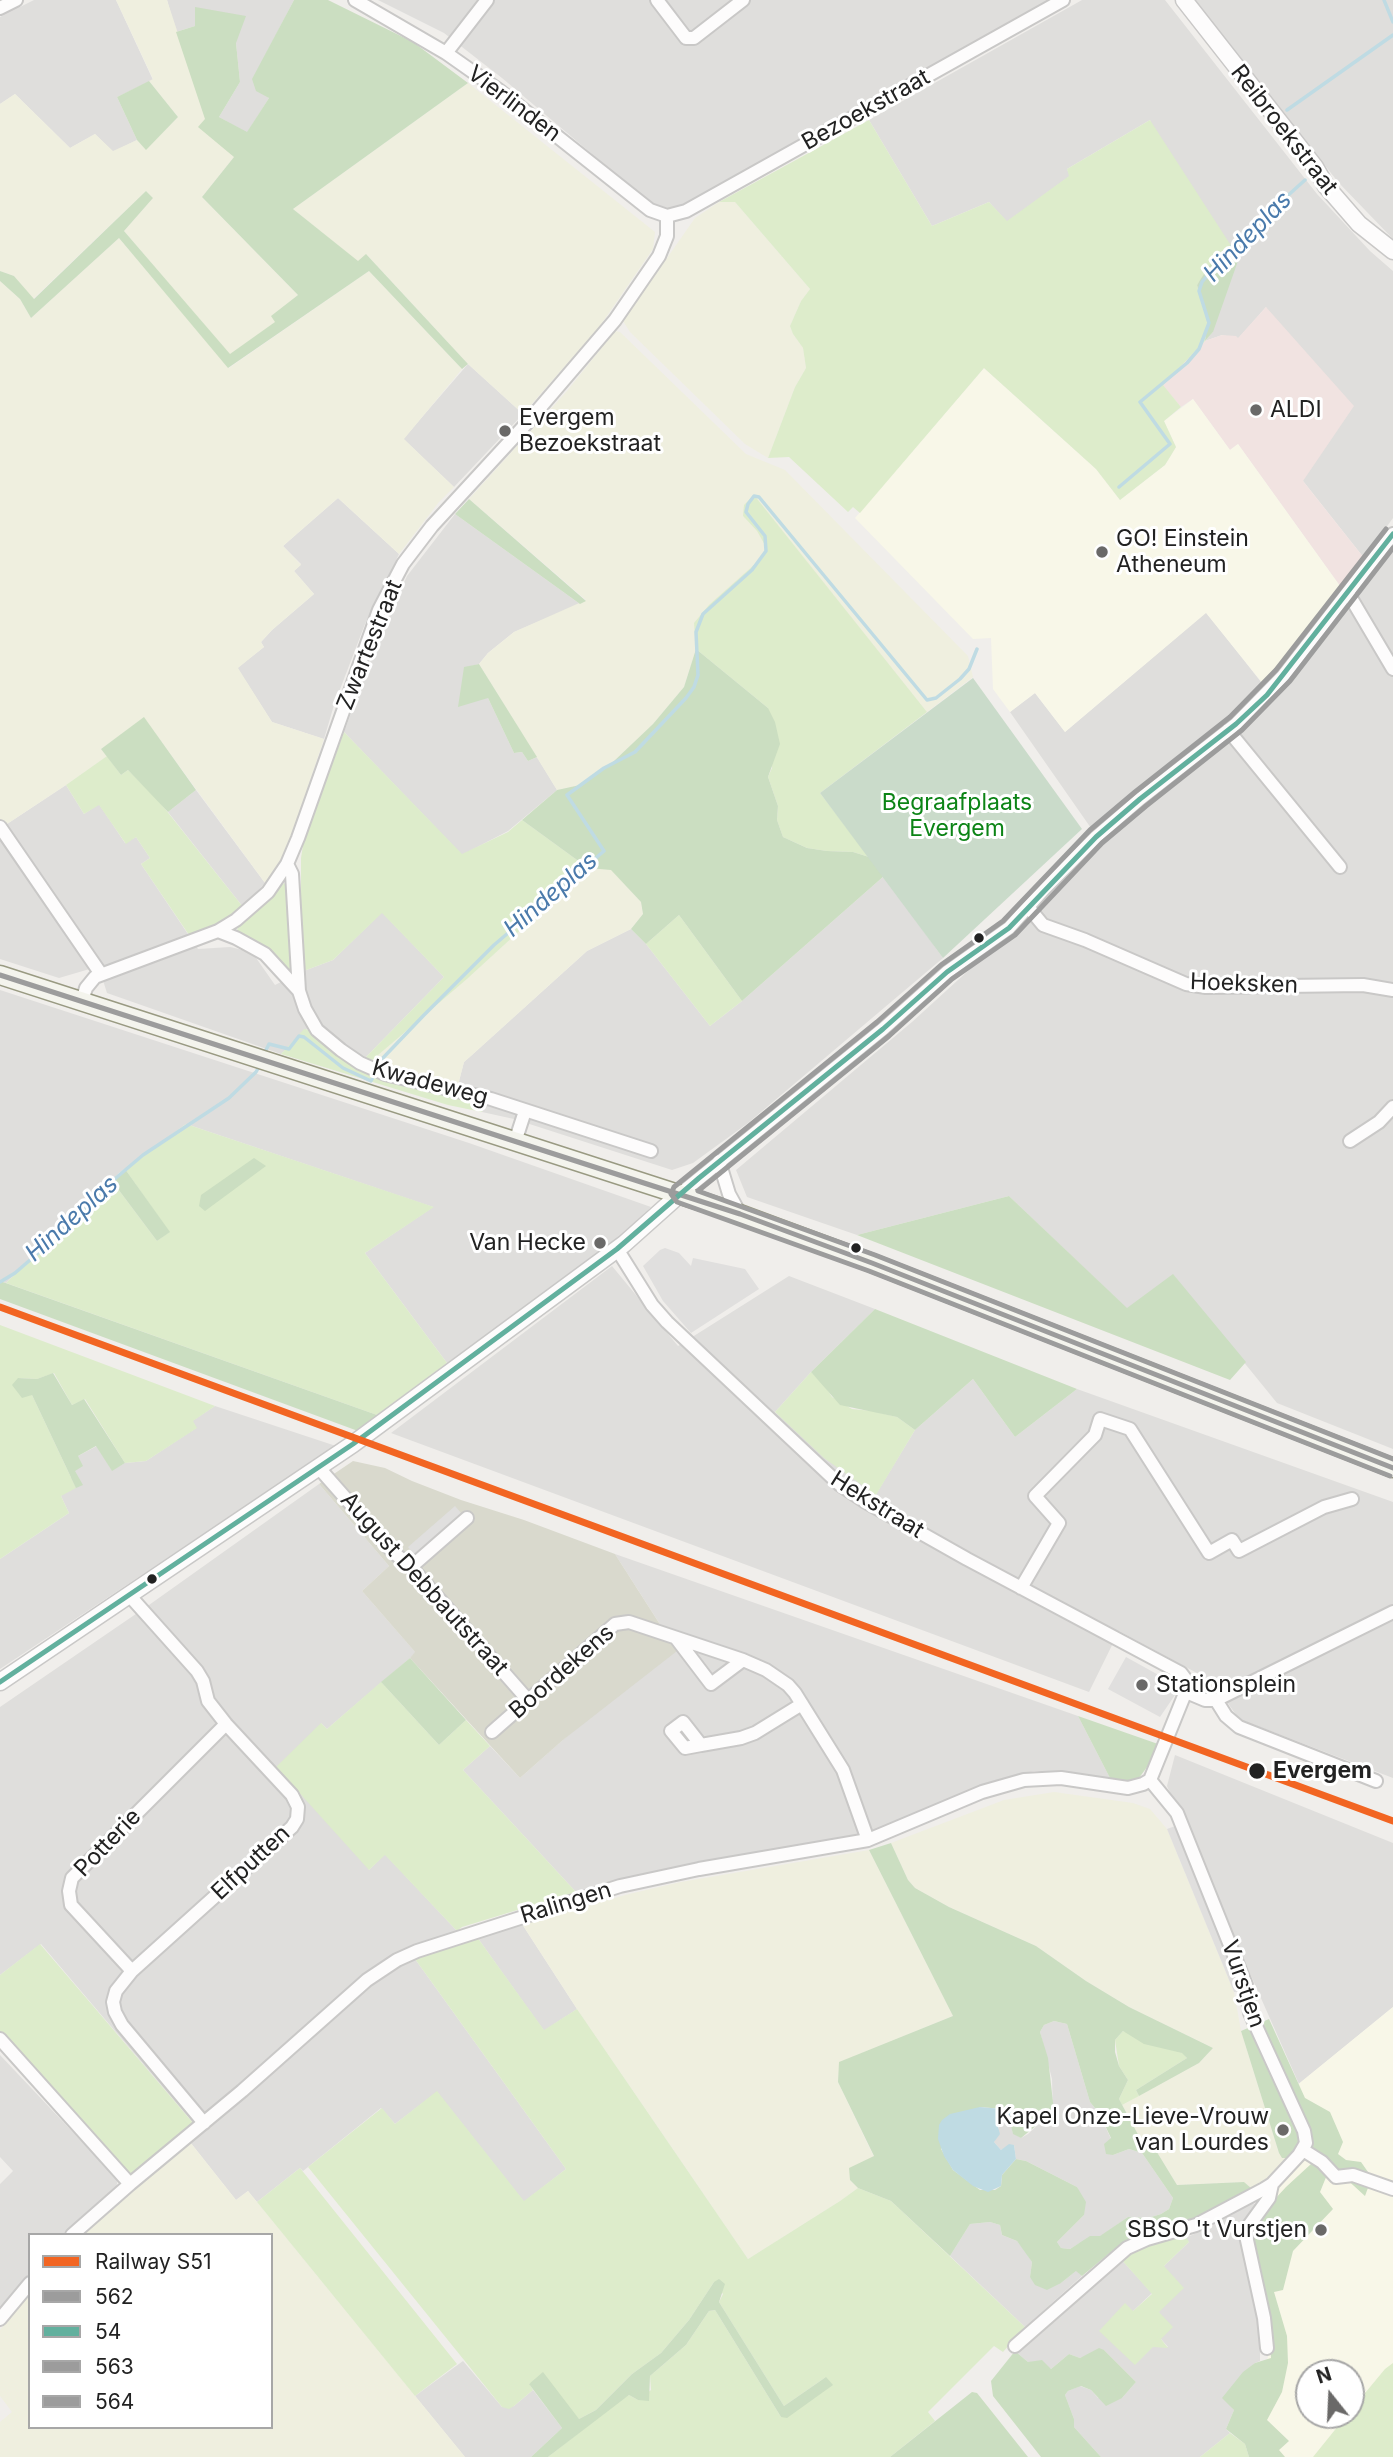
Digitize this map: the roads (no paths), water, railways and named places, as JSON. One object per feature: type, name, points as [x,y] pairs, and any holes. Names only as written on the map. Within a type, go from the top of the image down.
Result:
[{"type":"main road","name":"Kwadeweg","points":[[0,975],[740,1214],[872,1263],[1393,1468]]},
{"type":"street","points":[[0,8],[16,0]]},
{"type":"street","name":"Vierlinden","points":[[355,0],[446,53],[500,91],[650,210],[667,216]]},
{"type":"street","points":[[446,53],[487,0]]},
{"type":"street","points":[[657,0],[685,38],[694,38],[743,0]]},
{"type":"street","name":"Bezoekstraat","points":[[667,216],[686,211],[1063,0]]},
{"type":"street","name":"Reibroekstraat","points":[[1184,0],[1315,167],[1325,186],[1359,224],[1393,251]]},
{"type":"street","name":"Zwartestraat","points":[[287,864],[379,610],[403,564],[432,526],[536,414],[615,320],[659,256],[667,236],[667,216]]},
{"type":"street","points":[[0,1682],[319,1468],[617,1249],[719,1161],[883,1029],[947,972],[1009,928],[1096,837],[1267,695],[1393,534]]},
{"type":"street","points":[[1348,593],[1393,669]]},
{"type":"street","points":[[1228,730],[1340,867]]},
{"type":"street","points":[[0,827],[101,974]]},
{"type":"street","points":[[82,1001],[86,988],[95,977],[218,931],[236,920],[268,892],[287,864],[292,874],[299,991]]},
{"type":"street","name":"Hoeksken","points":[[1029,908],[1044,925],[1186,984],[1206,987],[1363,985],[1393,990]]},
{"type":"street","name":"Kwadeweg","points":[[218,931],[265,954],[299,991],[317,1030],[360,1063],[385,1074],[455,1089],[651,1151]]},
{"type":"street","points":[[1350,1142],[1380,1122],[1393,1107]]},
{"type":"street","points":[[515,1142],[525,1111]]},
{"type":"street","points":[[719,1161],[729,1194],[740,1214]]},
{"type":"street","name":"Hekstraat","points":[[617,1249],[652,1305],[667,1322],[839,1484],[866,1502],[1021,1588],[1181,1673],[1187,1681],[1186,1692]]},
{"type":"street","points":[[1021,1588],[1059,1522],[1035,1496],[1095,1435],[1100,1419],[1130,1429],[1209,1553],[1231,1540],[1239,1551],[1324,1507],[1352,1499]]},
{"type":"street","name":"August Debbautstraat","points":[[319,1468],[528,1700]]},
{"type":"street","points":[[411,1567],[467,1518]]},
{"type":"street","name":"Elfputten","points":[[129,1595],[197,1671],[203,1681],[208,1701],[292,1795],[298,1807],[297,1819],[292,1827],[132,1971],[116,1991],[113,2001],[122,2025],[204,2123]]},
{"type":"street","points":[[1150,1780],[1186,1692],[1205,1700],[1216,1700],[1393,1612]]},
{"type":"street","name":"Boordekens","points":[[492,1732],[615,1624],[629,1622],[743,1660],[766,1670],[788,1685],[843,1770],[868,1840]]},
{"type":"street","points":[[676,1638],[711,1684],[743,1660]]},
{"type":"street","points":[[1216,1700],[1226,1716],[1239,1727],[1376,1781]]},
{"type":"street","points":[[701,1745],[755,1733],[802,1704]]},
{"type":"street","name":"Potterie","points":[[132,1971],[71,1905],[69,1891],[72,1878],[226,1724]]},
{"type":"street","name":"Ralingen","points":[[74,2233],[367,1980],[388,1965],[417,1951],[620,1886],[868,1840],[982,1792],[1024,1780],[1061,1778],[1128,1788],[1150,1780]]},
{"type":"street","name":"Vurstjen","points":[[1150,1780],[1177,1813],[1247,1985],[1250,2013],[1304,2131],[1306,2137],[1303,2150]]},
{"type":"street","points":[[0,2039],[130,2184]]},
{"type":"street","points":[[1015,2346],[1126,2248],[1196,2225],[1272,2184],[1303,2150],[1322,2162],[1336,2176],[1353,2175],[1393,2189]]},
{"type":"street","points":[[1266,2348],[1264,2318],[1245,2231],[1269,2198],[1272,2184]]},
{"type":"street","points":[[0,2319],[28,2285]]},
{"type":"water","points":[[980,2107],[1013,2110],[1012,2114],[1001,2120],[998,2127],[1000,2134],[994,2142],[1001,2150],[1009,2144],[1014,2145],[1016,2159],[1002,2175],[1001,2186],[988,2192],[973,2186],[953,2170],[938,2139],[942,2120],[950,2114]]},
{"type":"waterway","name":"Hindeplas","points":[[1384,0],[1393,22]]},
{"type":"waterway","name":"Hindeplas","points":[[1287,110],[1393,35]]},
{"type":"waterway","name":"Hindeplas","points":[[1119,487],[1170,444],[1140,402],[1187,363],[1199,349],[1209,323],[1199,291],[1202,282],[1233,245],[1305,180]]},
{"type":"waterway","name":"Hindeplas","points":[[378,1067],[381,1060],[494,945],[604,851],[567,795],[604,768],[635,752],[694,687],[698,675],[696,632],[703,614],[752,570],[766,551],[765,536],[746,512],[754,496],[759,497],[927,700],[936,698],[960,679],[969,669],[977,649]]},
{"type":"waterway","name":"Hindeplas","points":[[264,1054],[269,1044],[289,1049],[299,1036],[304,1037],[343,1068],[371,1081],[375,1074]]},
{"type":"waterway","name":"Hindeplas","points":[[0,1282],[15,1273],[52,1241],[104,1188],[143,1155],[229,1098],[260,1065]]},
{"type":"rail line","name":"S51","points":[[0,1307],[1393,1821]]},
{"type":"place","name":"ALDI","points":[[1256,410]]},
{"type":"place","name":"Evergem Bezoekstraat","points":[[505,431]]},
{"type":"place","name":"GO! Einstein Atheneum","points":[[1102,552]]},
{"type":"place","name":"Van Hecke","points":[[600,1243]]},
{"type":"place","name":"Stationsplein","points":[[1142,1685]]},
{"type":"place","name":"Evergem","points":[[1257,1771]]},
{"type":"place","name":"Kapel Onze-Lieve-Vrouw van Lourdes","points":[[1283,2130]]},
{"type":"place","name":"SBSO 't Vurstjen","points":[[1321,2230]]},
{"type":"park label","name":"Begraafplaats Evergem","points":[[957,816]]}]
